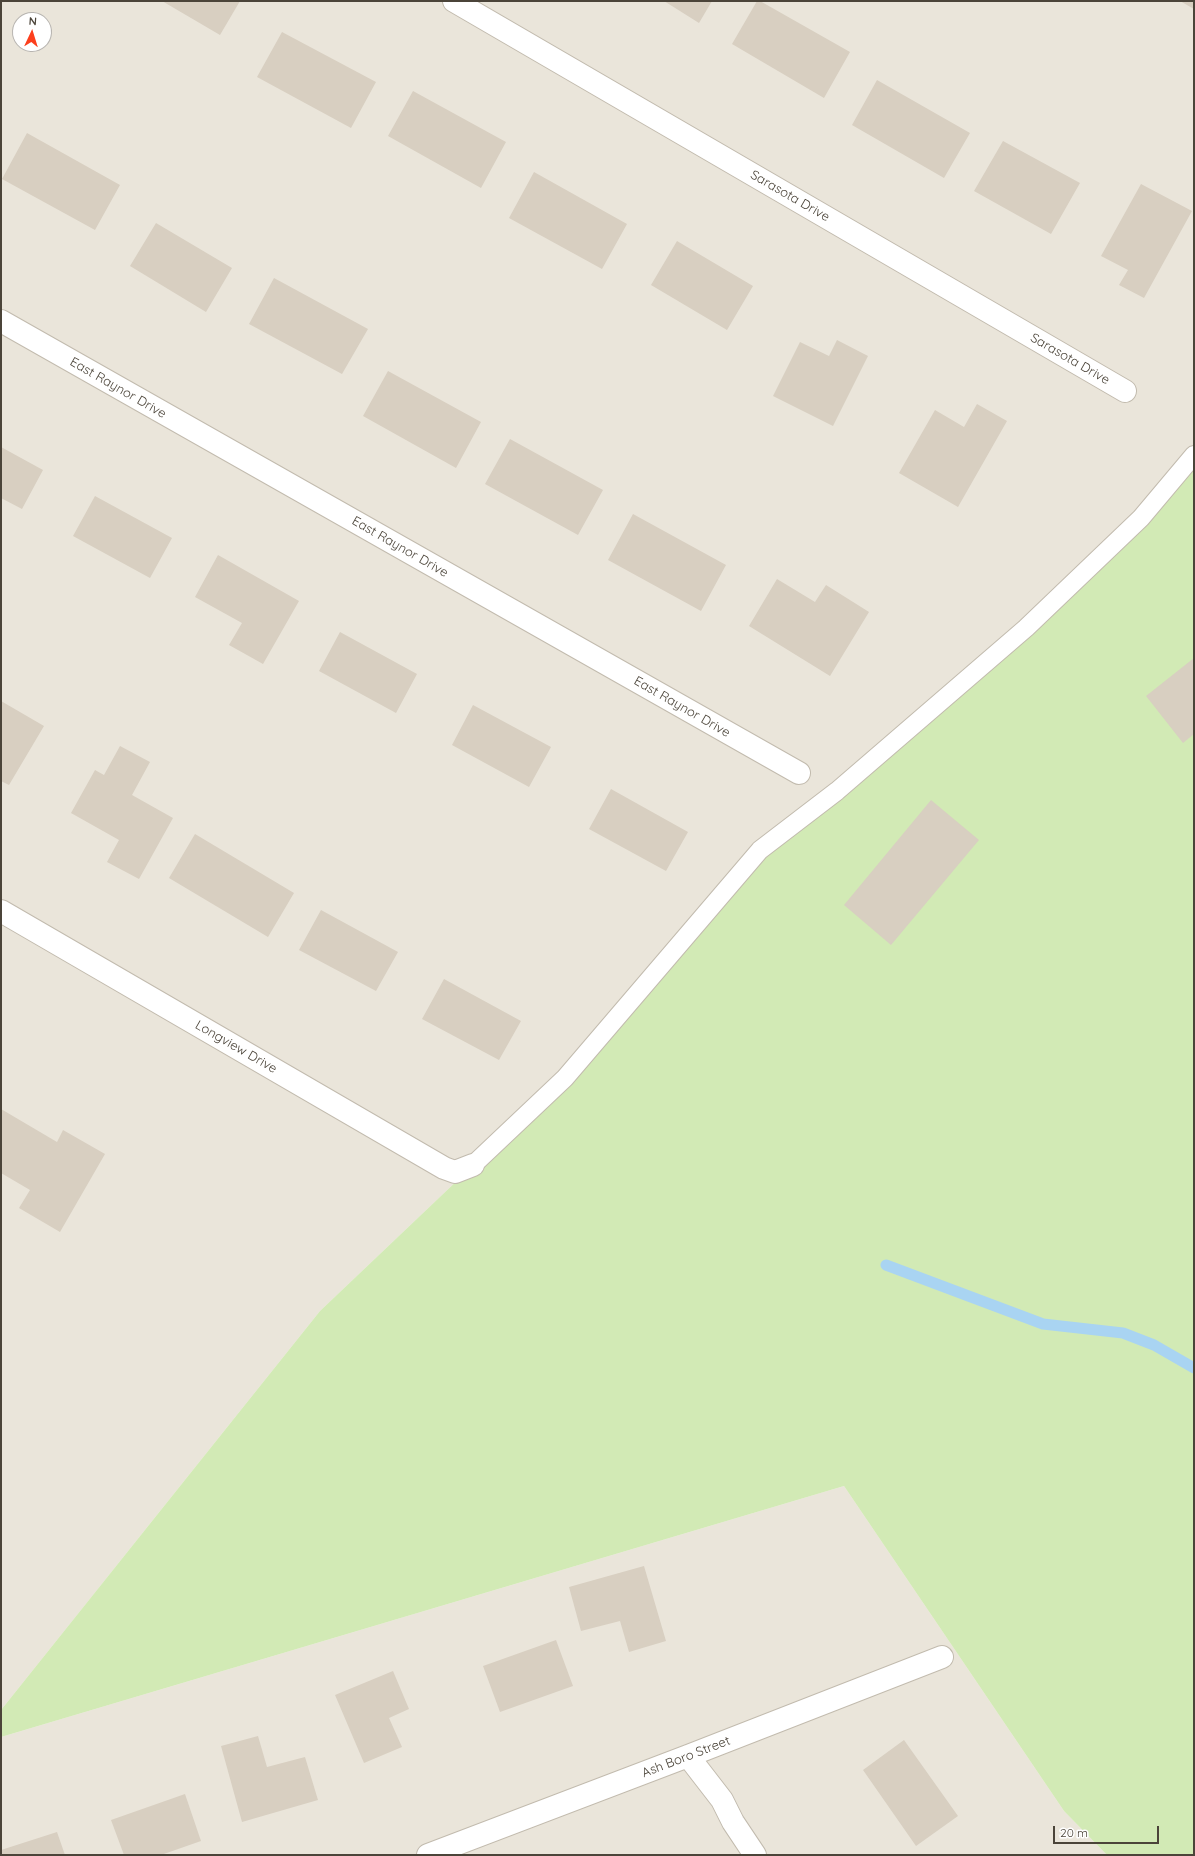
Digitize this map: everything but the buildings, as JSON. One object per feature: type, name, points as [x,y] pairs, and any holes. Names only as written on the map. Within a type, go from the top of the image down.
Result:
[{"type":"street","name":"Sarasota Drive","points":[[454,1],[1125,391]]},
{"type":"street","name":"East Raynor Drive","points":[[1,322],[799,773]]},
{"type":"street","name":"Longview Drive","points":[[1,911],[444,1168],[455,1172],[473,1165]]},
{"type":"street","name":"Ash Boro Street","points":[[428,1855],[942,1657]]},
{"type":"street","points":[[688,1756],[722,1800],[733,1822],[755,1855]]},
{"type":"lane","points":[[473,1165],[565,1078],[760,850],[837,790],[1026,628],[1141,518],[1194,455]]},
{"type":"shaded area","points":[[1,1],[1194,1],[1194,455],[565,1078],[320,1311],[1,1710]]},
{"type":"shaded area","points":[[844,1486],[1064,1811],[1107,1855],[1,1855],[1,1737]]},
{"type":"green space","points":[[1194,455],[1194,1855],[1107,1855],[1064,1811],[844,1486],[1,1737],[1,1710],[320,1311],[565,1078],[760,850],[1017,636]]},
{"type":"waterway","points":[[886,1265],[1043,1324],[1123,1333],[1154,1345],[1194,1368]]}]
